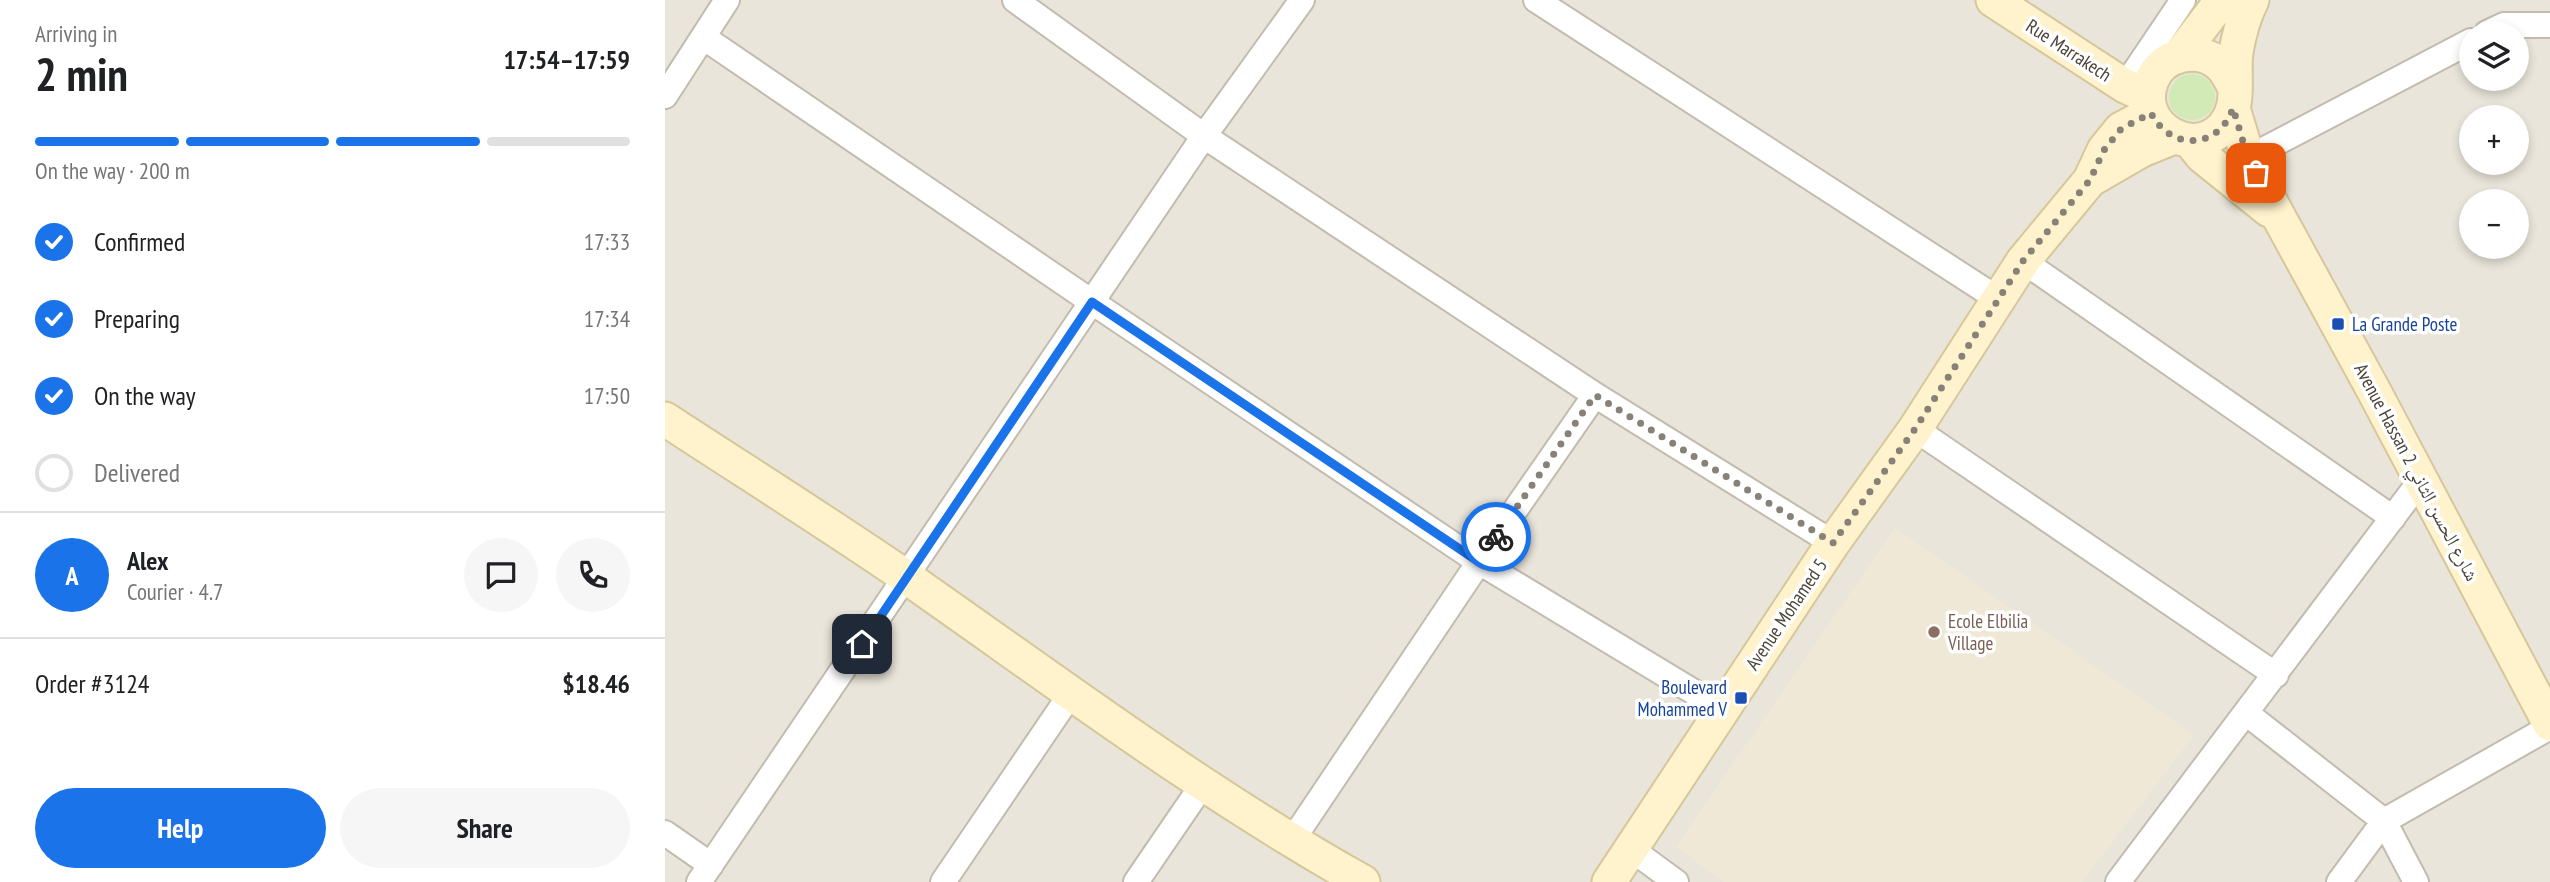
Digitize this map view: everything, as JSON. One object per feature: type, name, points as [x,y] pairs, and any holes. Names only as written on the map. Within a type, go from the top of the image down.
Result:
[{"type":"main road","name":"Rue Marrakech","points":[[1993,0],[2141,98]]},
{"type":"main road","points":[[2222,0],[2180,55],[2161,66],[2141,98],[2163,131],[2182,139],[2281,220]]},
{"type":"main road","points":[[2182,139],[2212,136],[2229,119],[2237,50],[2245,15],[2252,0]]},
{"type":"main road","points":[[2180,55],[2207,57],[2219,64],[2228,74],[2233,97]]},
{"type":"main road","name":"Avenue Hassan 2 شارع الحسن الثاني","points":[[2233,97],[2248,158],[2550,725]]},
{"type":"main road","name":"Avenue Mohamed 5","points":[[1609,882],[1833,543],[1915,429],[2023,261],[2090,180],[2104,150],[2141,98]]},
{"type":"main road","name":"Avenue Mohamed 5","points":[[2090,180],[2142,149],[2182,139]]},
{"type":"main road","points":[[665,419],[907,578],[1070,695],[1203,784],[1291,842],[1363,882]]},
{"type":"street","points":[[665,96],[727,0]]},
{"type":"street","points":[[1015,0],[1205,136],[1595,395],[1833,543]]},
{"type":"street","points":[[665,833],[705,873],[1205,136],[1302,0]]},
{"type":"street","points":[[1536,0],[1998,299]]},
{"type":"street","points":[[2141,98],[2183,0]]},
{"type":"street","points":[[2529,25],[2550,25]]},
{"type":"street","points":[[703,37],[1479,562],[1722,709]]},
{"type":"street","points":[[2248,158],[2459,47]]},
{"type":"street","points":[[2023,261],[2393,518]]},
{"type":"street","points":[[1291,842],[1595,395]]},
{"type":"street","points":[[1915,429],[2276,675]]},
{"type":"street","points":[[2118,882],[2421,480]]},
{"type":"street","points":[[943,882],[1070,695]]},
{"type":"street","points":[[2246,713],[2384,821],[2416,882]]},
{"type":"street","points":[[2339,882],[2384,821],[2550,725]]},
{"type":"street","points":[[1136,882],[1203,784]]},
{"type":"street","points":[[1631,849],[1676,882]]},
{"type":"shaded area","points":[[665,0],[2550,0],[2550,882],[665,882]]},
{"type":"shaded area","name":"Ecole Elbilia Village","points":[[1895,528],[2194,735],[2082,882],[1724,882],[1676,847]]},
{"type":"green space","points":[[2192,74],[2208,81],[2215,97],[2208,113],[2192,120],[2176,113],[2169,97],[2176,81]]},
{"type":"way so far","points":[[1496,537],[1595,395],[1833,543],[1915,429],[2023,261],[2090,180],[2104,150],[2121,129],[2151,113],[2163,131],[2174,137],[2190,141],[2201,140],[2222,128],[2233,108],[2248,158],[2256,173]]},
{"type":"place","name":"La Grande Poste","points":[[2338,324]]},
{"type":"place","name":"Ecole Elbilia Village","points":[[1934,632]]},
{"type":"place","name":"Boulevard Mohammed V","points":[[1741,698]]},
{"type":"route","points":[[862,644],[1092,302],[1479,562],[1496,537]]}]
